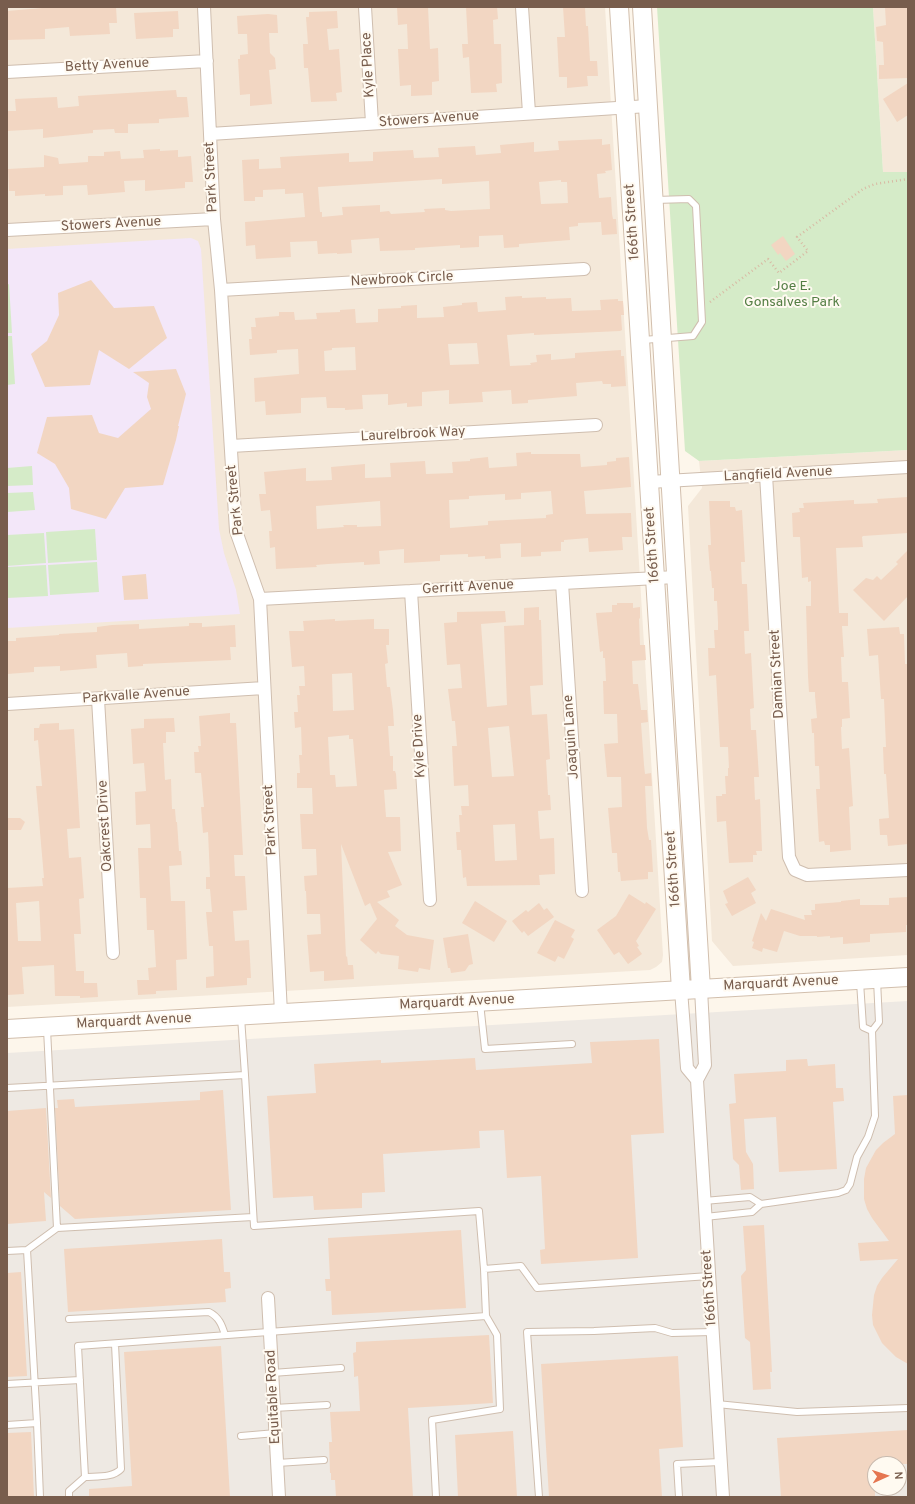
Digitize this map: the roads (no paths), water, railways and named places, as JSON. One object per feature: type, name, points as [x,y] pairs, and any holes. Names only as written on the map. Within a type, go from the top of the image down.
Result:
[{"type":"street","name":"Park Street","points":[[204,7],[214,219],[236,531],[260,600],[281,1013]]},
{"type":"street","name":"Kyle Place","points":[[365,7],[372,123]]},
{"type":"street","points":[[522,7],[529,113]]},
{"type":"street","name":"166th Street","points":[[619,7],[681,990],[687,1068],[697,1080]]},
{"type":"street","name":"166th Street","points":[[642,7],[701,989],[705,1065],[697,1080],[723,1497]]},
{"type":"street","name":"Betty Avenue","points":[[7,72],[207,61]]},
{"type":"street","name":"Stowers Avenue","points":[[210,134],[648,106]]},
{"type":"street","name":"Stowers Avenue","points":[[7,230],[214,219]]},
{"type":"street","name":"Newbrook Circle","points":[[220,290],[584,269]]},
{"type":"street","name":"Laurelbrook Way","points":[[231,446],[596,425]]},
{"type":"street","name":"Langfield Avenue","points":[[649,482],[908,467]]},
{"type":"street","name":"Damian Street","points":[[766,476],[789,856],[795,870],[807,875],[908,870]]},
{"type":"street","name":"Gerritt Avenue","points":[[260,600],[676,577]]},
{"type":"street","name":"Joaquin Lane","points":[[562,583],[582,892]]},
{"type":"street","name":"Kyle Drive","points":[[411,591],[430,900]]},
{"type":"street","name":"Parkvalle Avenue","points":[[7,704],[264,688]]},
{"type":"street","name":"Oakcrest Drive","points":[[98,699],[113,953]]},
{"type":"street","name":"Marquardt Avenue","points":[[7,1029],[908,977]]},
{"type":"street","name":"Equitable Road","points":[[268,1298],[279,1497]]},
{"type":"lane","points":[[640,340],[693,336],[702,322],[696,206],[689,199],[653,200]]},
{"type":"lane","points":[[868,979],[863,1027],[872,1031]]},
{"type":"lane","points":[[705,1217],[752,1212],[761,1204],[838,1193],[846,1190],[850,1184],[857,1157],[868,1137],[875,1116],[872,1031],[879,1022],[868,979]]},
{"type":"lane","points":[[480,1002],[485,1049],[572,1044]]},
{"type":"lane","points":[[241,1016],[254,1226],[479,1211],[486,1316],[497,1335],[500,1409],[432,1420],[436,1497]]},
{"type":"lane","points":[[47,1027],[57,1228]]},
{"type":"lane","points":[[7,1088],[245,1075]]},
{"type":"lane","points":[[704,1201],[750,1197],[761,1204]]},
{"type":"lane","points":[[7,1251],[27,1250],[57,1228],[253,1217]]},
{"type":"lane","points":[[27,1250],[40,1497]]},
{"type":"lane","points":[[484,1269],[521,1266],[537,1288],[709,1276]]},
{"type":"lane","points":[[69,1319],[209,1312],[216,1315],[222,1324],[225,1335]]},
{"type":"lane","points":[[85,1477],[78,1346],[486,1316]]},
{"type":"lane","points":[[539,1497],[527,1332],[655,1328],[672,1333],[712,1332]]},
{"type":"lane","points":[[69,1497],[69,1491],[85,1477],[110,1475],[117,1473],[121,1469],[115,1344]]},
{"type":"lane","points":[[272,1373],[341,1368]]},
{"type":"lane","points":[[7,1384],[80,1380]]},
{"type":"lane","points":[[274,1408],[327,1404]]},
{"type":"lane","points":[[717,1404],[797,1412],[908,1408]]},
{"type":"lane","points":[[7,1425],[37,1423]]},
{"type":"lane","points":[[241,1436],[276,1433]]},
{"type":"lane","points":[[277,1464],[324,1460]]},
{"type":"lane","points":[[679,1497],[677,1464],[720,1462]]},
{"type":"park label","name":"Joe E. Gonsalves Park","points":[[792,296]]}]
